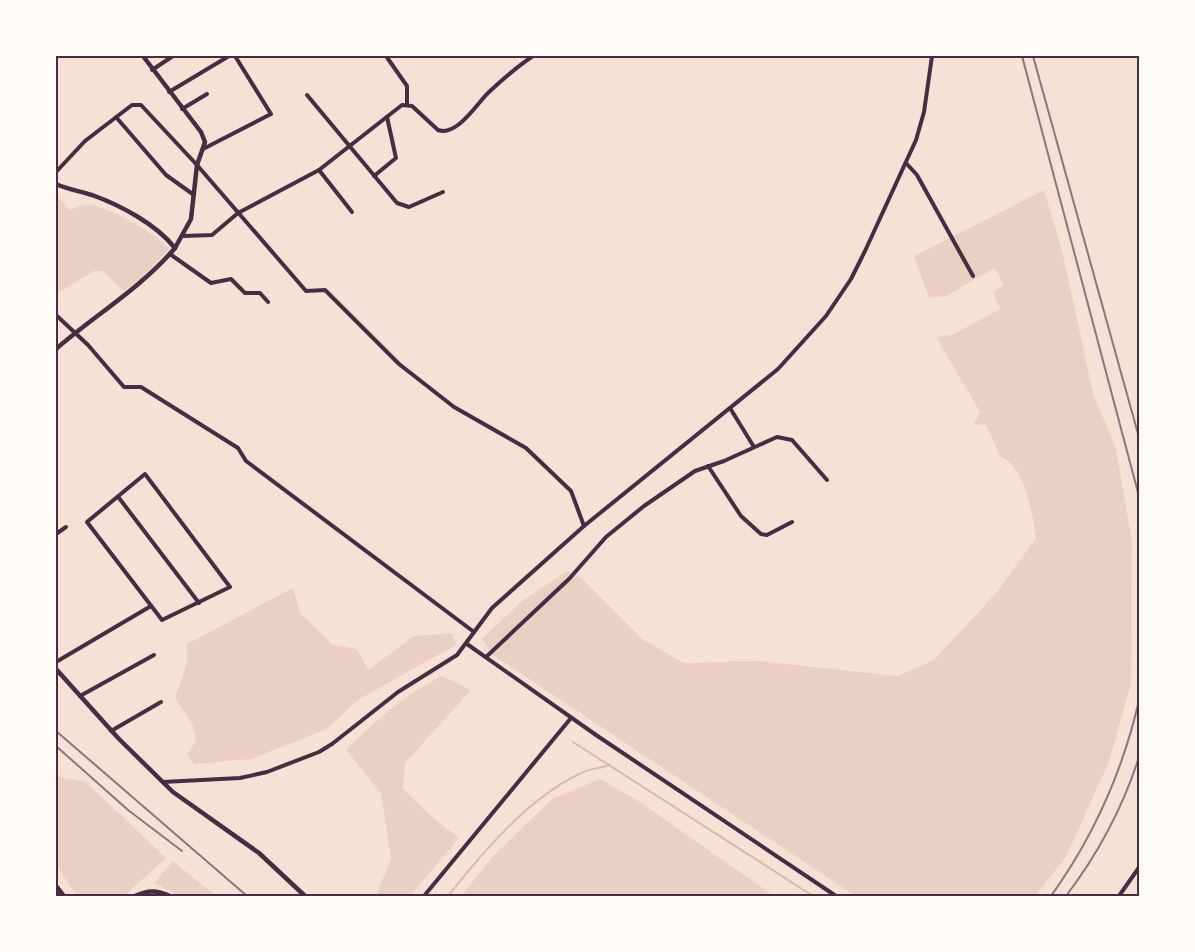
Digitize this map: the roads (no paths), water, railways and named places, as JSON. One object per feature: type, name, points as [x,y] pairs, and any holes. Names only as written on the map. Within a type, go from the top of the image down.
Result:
[{"type":"main road","points":[[56,887],[63,897]]},
{"type":"street","points":[[56,349],[137,287],[176,248],[191,219],[197,165],[205,142],[201,132],[143,56]]},
{"type":"street","points":[[152,70],[173,56]]},
{"type":"street","points":[[169,92],[229,56]]},
{"type":"street","points":[[202,150],[272,114],[235,56]]},
{"type":"street","points":[[386,56],[407,86],[407,103],[438,130],[448,130],[466,119],[489,92],[533,56]]},
{"type":"street","points":[[163,782],[240,778],[277,770],[319,753],[398,692],[441,667],[467,644],[492,608],[584,526],[777,369],[826,316],[850,279],[906,163],[924,112],[932,56]]},
{"type":"street","points":[[182,109],[207,94]]},
{"type":"street","points":[[307,95],[349,147],[403,207],[409,207],[443,192]]},
{"type":"street","points":[[184,236],[209,237],[238,213],[319,170],[407,103]]},
{"type":"street","points":[[56,172],[85,141],[132,105],[141,105],[197,165],[306,291],[325,290],[399,364],[454,407],[526,448],[571,490],[584,526]]},
{"type":"street","points":[[116,117],[166,175],[194,195]]},
{"type":"street","points":[[374,176],[396,158],[387,117]]},
{"type":"street","points":[[906,163],[917,175],[973,276]]},
{"type":"street","points":[[319,170],[352,212]]},
{"type":"street","points":[[56,184],[92,195],[147,223],[176,248]]},
{"type":"street","points":[[170,254],[211,283],[231,279],[244,292],[260,293],[268,302]]},
{"type":"street","points":[[56,315],[73,334],[88,345],[124,387],[141,387],[238,448],[246,461],[474,632]]},
{"type":"street","points":[[730,408],[754,447]]},
{"type":"street","points":[[486,657],[569,579],[606,537],[687,477],[708,466],[777,437],[786,437],[792,440],[828,480]]},
{"type":"street","points":[[708,466],[741,516],[761,534],[767,535],[792,522]]},
{"type":"street","points":[[146,474],[230,587],[199,603],[162,620],[87,522],[146,474]]},
{"type":"street","points":[[119,498],[199,603]]},
{"type":"street","points":[[56,534],[66,527]]},
{"type":"street","points":[[56,662],[151,606]]},
{"type":"street","points":[[467,644],[571,718],[836,897]]},
{"type":"street","points":[[80,696],[154,655]]},
{"type":"street","points":[[56,669],[111,731],[163,782],[259,853],[305,897]]},
{"type":"street","points":[[111,731],[162,702]]},
{"type":"street","points":[[424,897],[571,718]]},
{"type":"street","points":[[1119,897],[1140,866]]},
{"type":"street","points":[[135,897],[150,891],[159,891],[170,897]]},
{"type":"waterway","points":[[573,742],[813,896]]},
{"type":"waterway","points":[[448,896],[491,844],[541,798],[583,772],[610,765]]},
{"type":"railway","points":[[1022,56],[1140,500]]},
{"type":"railway","points":[[1033,56],[1140,441]]},
{"type":"railway","points":[[1051,896],[1081,850],[1106,801],[1125,749],[1140,696]]},
{"type":"railway","points":[[56,731],[247,896]]},
{"type":"railway","points":[[56,746],[128,810],[182,851]]},
{"type":"railway","points":[[1066,896],[1089,863],[1109,828],[1134,773],[1140,754]]}]
